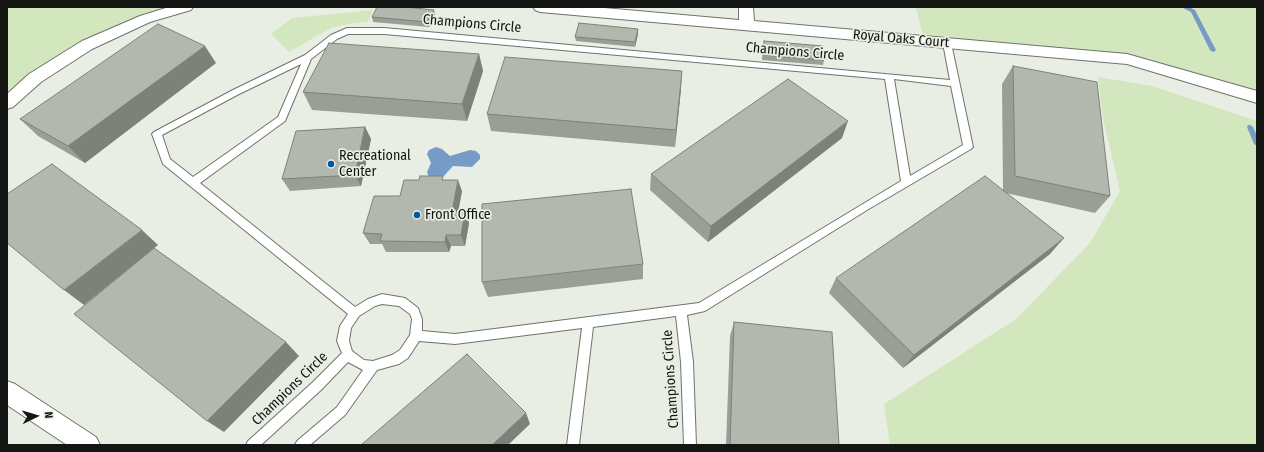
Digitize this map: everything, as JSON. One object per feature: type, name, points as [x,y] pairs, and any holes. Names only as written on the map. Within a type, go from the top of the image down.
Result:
[{"type":"street","points":[[7,103],[35,78],[87,44],[145,19],[186,7]]},
{"type":"street","name":"Royal Oaks Court","points":[[540,7],[1127,59],[1257,97]]},
{"type":"street","points":[[714,23],[715,7]]},
{"type":"street","points":[[746,7],[747,26]]},
{"type":"street","points":[[7,392],[88,445]]},
{"type":"lane","name":"Champions Circle","points":[[355,313],[166,161],[157,134],[236,92],[308,57],[334,37],[347,31],[376,31],[955,83]]},
{"type":"lane","name":"Champions Circle","points":[[373,366],[363,365],[354,360],[348,354],[344,348],[343,334],[350,319],[355,313],[363,307],[382,299],[400,301],[414,311],[418,328],[416,336],[455,339],[701,308],[906,182],[968,147],[947,43]]},
{"type":"lane","points":[[192,183],[282,119],[308,57]]},
{"type":"lane","points":[[890,76],[906,182]]},
{"type":"lane","name":"Champions Circle","points":[[681,311],[687,362],[690,445]]},
{"type":"lane","points":[[574,445],[588,322]]},
{"type":"lane","points":[[301,445],[340,411],[373,366],[384,364],[404,354],[416,336]]},
{"type":"lane","name":"Champions Circle","points":[[252,445],[317,386],[348,354]]},
{"type":"green space","points":[[7,7],[186,7],[87,45],[7,103]]},
{"type":"green space","points":[[916,7],[1257,7],[1257,97],[1127,59],[924,41]]},
{"type":"green space","points":[[373,10],[368,22],[348,24],[331,28],[289,52],[271,34],[292,18]]},
{"type":"green space","points":[[1098,77],[1152,86],[1257,121],[1257,445],[890,445],[884,404],[1016,319],[1090,243],[1120,191],[1103,119]]},
{"type":"water","points":[[436,147],[442,149],[450,156],[470,150],[476,151],[480,155],[480,159],[472,167],[453,166],[443,177],[429,177],[427,172],[431,163],[427,154],[429,150]]},
{"type":"building","points":[[377,7],[405,7],[434,10],[427,22],[372,17]]},
{"type":"building","points":[[579,23],[638,29],[635,42],[575,37]]},
{"type":"building","points":[[158,24],[205,46],[68,146],[20,119]]},
{"type":"building","points":[[764,41],[823,46],[824,60],[763,55]]},
{"type":"building","points":[[329,43],[479,54],[462,104],[303,92]]},
{"type":"building","points":[[505,57],[682,71],[676,130],[487,114]]},
{"type":"building","points":[[1013,66],[1097,82],[1110,196],[1015,176]]},
{"type":"building","points":[[788,79],[848,121],[711,226],[651,174]]},
{"type":"building","name":"Recreational Center","points":[[365,127],[355,175],[282,179],[296,131]]},
{"type":"building","points":[[52,164],[142,230],[64,290],[7,243],[7,194]]},
{"type":"building","name":"Front Office","points":[[420,176],[443,176],[442,180],[458,180],[452,212],[465,212],[461,235],[446,235],[445,242],[380,241],[382,234],[363,233],[374,196],[400,196],[404,180],[419,180]]},
{"type":"building","points":[[985,176],[1064,238],[914,355],[836,278]]},
{"type":"building","points":[[631,189],[643,264],[482,282],[482,204]]},
{"type":"building","points":[[154,248],[286,342],[207,421],[74,314]]},
{"type":"building","points":[[734,322],[832,332],[839,445],[730,445]]},
{"type":"building","points":[[467,354],[526,413],[492,445],[361,445]]},
{"type":"waterway","points":[[1184,7],[1193,11],[1213,50]]},
{"type":"waterway","points":[[1250,127],[1257,144]]},
{"type":"place","name":"Recreational Center","points":[[331,164]]},
{"type":"place","name":"Front Office","points":[[417,215]]}]
